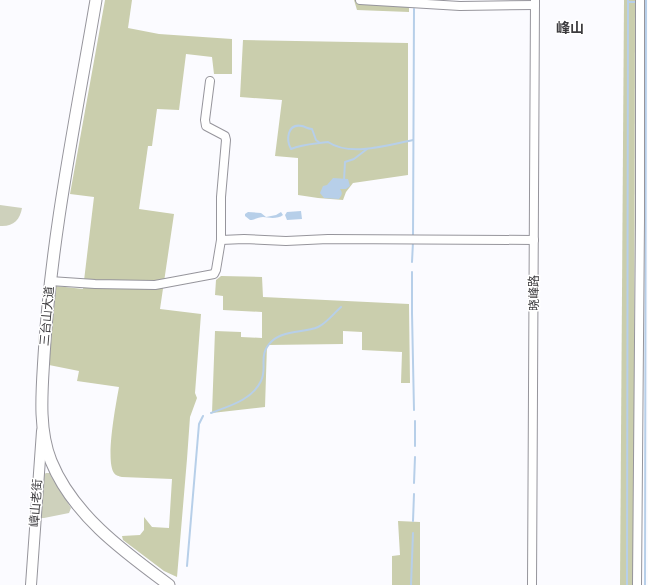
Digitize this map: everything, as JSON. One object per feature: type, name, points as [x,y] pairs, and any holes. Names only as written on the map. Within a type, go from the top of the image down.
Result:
[{"type":"main road","name":"三台山大道","points":[[96,0],[55,239],[46,317],[42,421],[46,448],[51,462],[76,503],[111,540],[169,585]]},
{"type":"street","points":[[360,0],[460,6],[535,2]]},
{"type":"street","name":"晓峰路","points":[[532,585],[535,2]]},
{"type":"street","points":[[637,585],[640,3]]},
{"type":"street","points":[[50,281],[95,284],[155,284],[214,274],[216,270],[220,240],[221,197],[226,140],[225,136],[206,126],[205,120],[210,81]]},
{"type":"street","points":[[220,240],[534,240]]},
{"type":"street","name":"嶂山老街","points":[[31,585],[42,421]]},
{"type":"green space","points":[[105,0],[132,0],[128,28],[159,34],[232,39],[232,74],[214,74],[212,57],[186,54],[179,110],[157,109],[152,146],[148,146],[139,209],[174,214],[160,309],[201,314],[195,393],[197,398],[190,417],[177,577],[164,571],[123,540],[122,536],[140,535],[144,530],[144,517],[152,527],[169,528],[172,479],[122,477],[114,473],[112,466],[111,445],[119,387],[77,381],[79,371],[49,365],[56,286],[83,289],[94,197],[70,194]]},
{"type":"green space","points":[[354,0],[409,0],[409,12],[357,10]]},
{"type":"green space","points":[[624,0],[635,0],[634,585],[620,585]]},
{"type":"green space","points":[[243,40],[408,43],[408,175],[353,183],[346,192],[343,200],[298,195],[298,158],[275,156],[282,100],[240,97]]},
{"type":"green space","points":[[0,205],[22,208],[20,216],[12,224],[0,226]]},
{"type":"green space","points":[[221,276],[262,277],[263,297],[409,304],[410,383],[401,383],[402,352],[362,350],[362,332],[343,331],[343,344],[267,345],[265,407],[212,413],[215,331],[241,332],[241,337],[262,338],[262,312],[223,310],[223,296],[215,295],[216,280]]},
{"type":"green space","points":[[46,473],[50,473],[71,508],[69,513],[41,518],[42,476]]},
{"type":"green space","points":[[398,521],[420,522],[420,585],[392,585],[392,556],[400,555]]},
{"type":"water","points":[[333,178],[348,179],[350,186],[346,189],[340,189],[342,194],[339,199],[324,198],[320,193],[323,186],[327,185]]},
{"type":"water","points":[[301,211],[302,219],[287,220],[285,215],[287,212]]},
{"type":"water","points":[[248,212],[261,213],[266,217],[276,215],[281,212],[283,215],[276,218],[261,217],[250,220],[245,216]]},
{"type":"waterway","points":[[627,585],[628,0]]},
{"type":"waterway","points":[[645,585],[646,0]]},
{"type":"waterway","points":[[628,2],[637,2]]},
{"type":"waterway","points":[[413,237],[414,9]]},
{"type":"waterway","points":[[320,143],[316,140],[312,129],[297,126],[293,127],[289,133],[288,141],[291,149],[305,145],[328,142],[347,149],[358,149],[381,147],[413,140]]},
{"type":"waterway","points":[[344,180],[345,162],[354,159],[367,149]]},
{"type":"waterway","points":[[412,262],[413,242]]},
{"type":"waterway","points":[[412,272],[414,410]]},
{"type":"waterway","points":[[211,413],[239,402],[257,388],[263,376],[265,351],[272,341],[277,337],[288,333],[318,327],[341,307]]},
{"type":"waterway","points":[[187,566],[199,424],[203,416]]},
{"type":"waterway","points":[[415,421],[415,446]]},
{"type":"waterway","points":[[414,483],[415,457]]},
{"type":"waterway","points":[[413,521],[414,494]]},
{"type":"waterway","points":[[411,585],[413,533]]},
{"type":"district","name":"峰山","points":[[570,28]]}]
